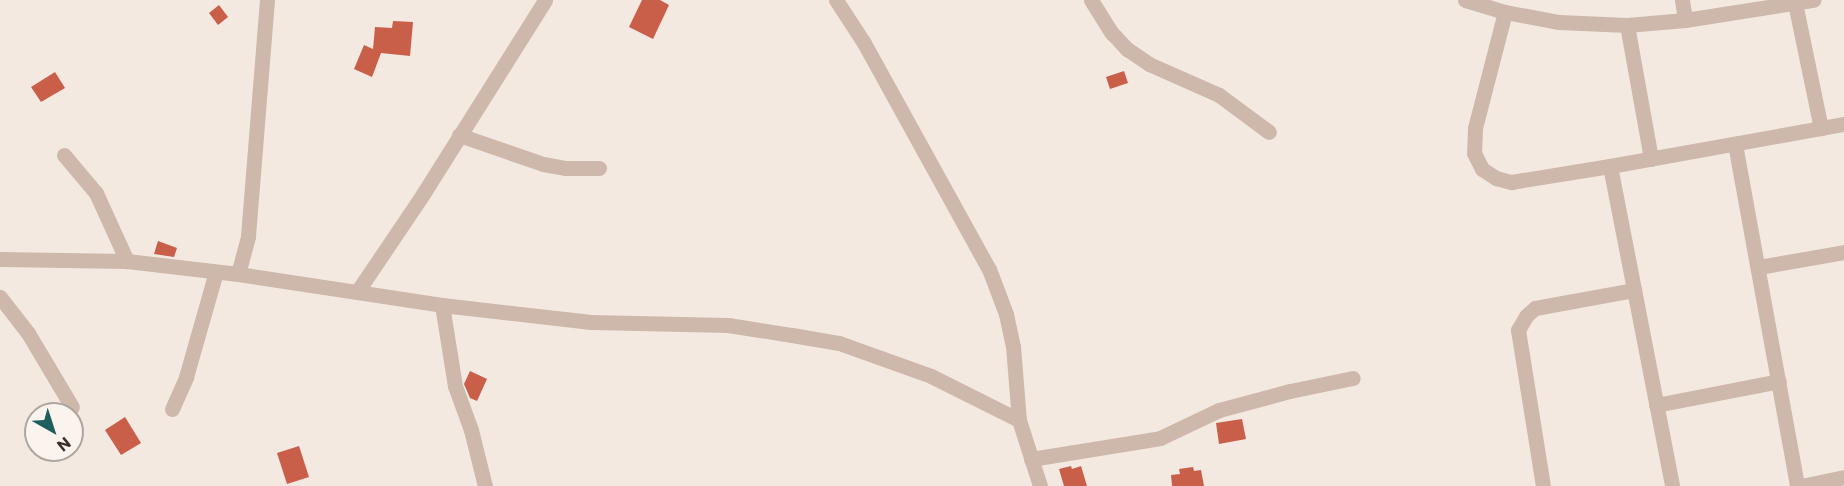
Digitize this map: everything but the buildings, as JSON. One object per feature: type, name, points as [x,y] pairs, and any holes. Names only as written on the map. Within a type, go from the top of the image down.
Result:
[{"type":"street","points":[[357,292],[545,0]]},
{"type":"street","points":[[836,0],[864,44],[988,268],[1006,314],[1013,346],[1019,420],[1040,486]]},
{"type":"street","points":[[1091,0],[1102,20],[1127,49],[1149,64],[1219,95],[1269,132]]},
{"type":"street","points":[[1465,0],[1505,12],[1559,22],[1627,25],[1684,20],[1813,0]]},
{"type":"street","points":[[1682,0],[1684,20]]},
{"type":"street","points":[[238,274],[248,236],[263,3]]},
{"type":"street","points":[[1795,3],[1821,128]]},
{"type":"street","points":[[1505,12],[1475,128],[1474,153],[1482,169],[1496,178],[1511,182],[1844,124]]},
{"type":"street","points":[[1627,25],[1651,159]]},
{"type":"street","points":[[459,135],[543,164],[565,168],[599,168]]},
{"type":"street","points":[[1735,144],[1799,486],[1844,477]]},
{"type":"street","points":[[64,155],[96,193],[127,261]]},
{"type":"street","points":[[1611,166],[1672,486]]},
{"type":"street","points":[[1759,267],[1844,252]]},
{"type":"street","points":[[0,259],[127,261],[238,274],[442,305],[591,322],[728,325],[839,343],[931,376],[1019,420]]},
{"type":"street","points":[[172,409],[186,376],[216,272]]},
{"type":"street","points":[[1543,486],[1518,330],[1526,316],[1535,308],[1634,290]]},
{"type":"street","points":[[0,297],[28,333],[69,402]]},
{"type":"street","points":[[442,305],[455,386],[471,430],[485,486]]},
{"type":"street","points":[[1030,459],[1160,438],[1220,410],[1290,391],[1353,378]]},
{"type":"street","points":[[1656,405],[1779,381]]}]
